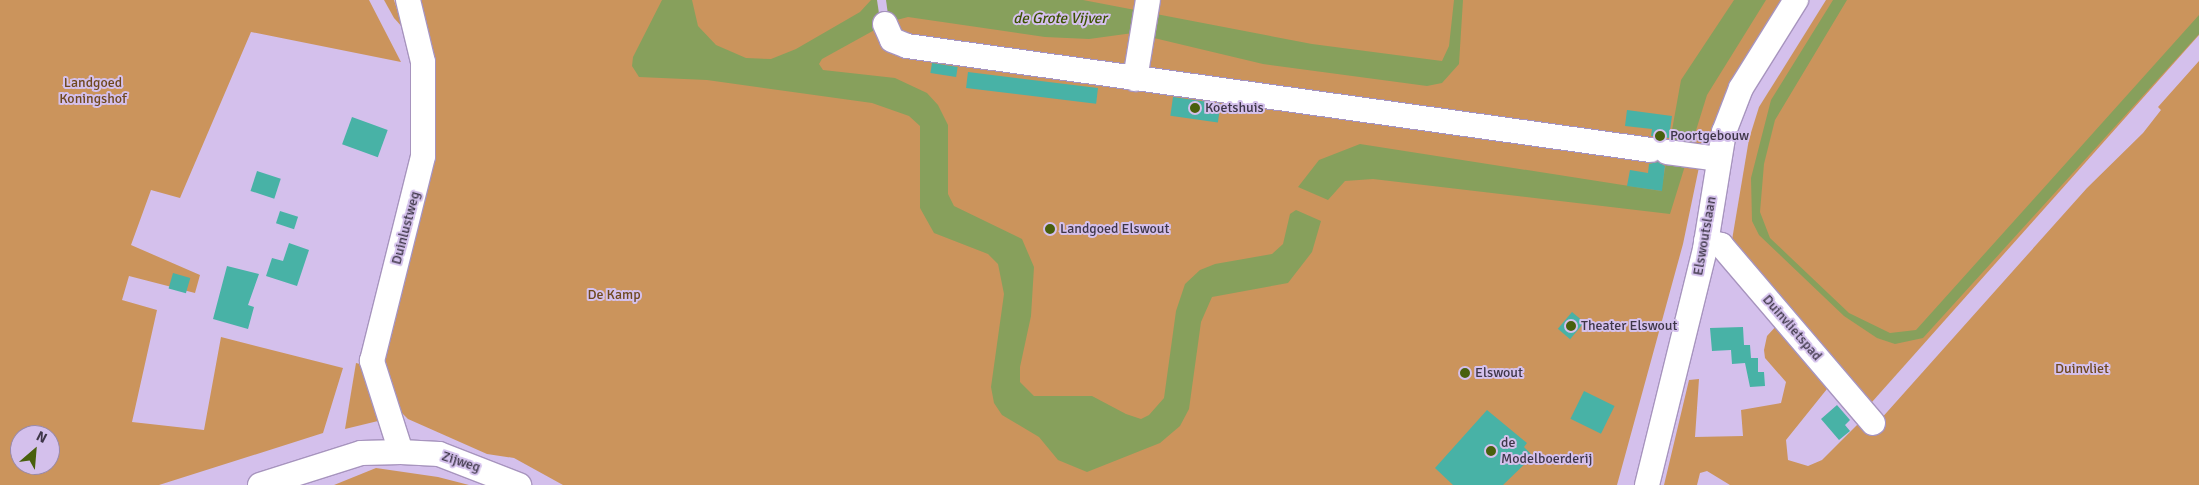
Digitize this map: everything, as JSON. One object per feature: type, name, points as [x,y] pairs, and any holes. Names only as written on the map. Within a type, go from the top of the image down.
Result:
[{"type":"street","name":"Duinlustweg","points":[[400,452],[372,361],[423,156],[423,62],[408,0]]},
{"type":"street","name":"Elswoutslaan","points":[[1648,485],[1706,241],[1718,159],[1741,88],[1796,0]]},
{"type":"street","points":[[1135,79],[1148,5]]},
{"type":"street","points":[[885,24],[888,37],[898,44],[1135,79],[1718,159]]},
{"type":"street","name":"Duinvlietspad","points":[[1706,241],[1720,246],[1873,423]]},
{"type":"street","name":"Zijweg","points":[[260,485],[323,463],[362,453],[400,452],[440,454],[519,485]]},
{"type":"street","points":[[316,485],[323,463]]},
{"type":"green space","name":"Landgoed Koningshof","points":[[0,0],[369,0],[401,62],[251,32],[180,198],[151,190],[131,245],[200,275],[195,293],[129,276],[122,300],[157,310],[132,422],[204,430],[221,337],[343,368],[323,433],[159,485],[0,485]]},
{"type":"green space","points":[[384,0],[394,0],[403,28],[394,18]]},
{"type":"green space","name":"Landgoed Elswout","points":[[417,0],[1785,0],[1722,103],[1710,148],[1703,148],[1683,244],[1617,485],[563,485],[514,458],[487,454],[408,419],[396,407],[380,349],[419,214]]},
{"type":"green space","points":[[1826,0],[2199,0],[2199,35],[1872,402],[1732,240],[1749,139],[1759,107]]},
{"type":"green space","name":"Duinvliet","points":[[2199,61],[2199,485],[1730,485],[1707,471],[1700,473],[1697,485],[1664,485],[1689,380],[1699,379],[1695,437],[1743,436],[1741,410],[1781,403],[1786,382],[1765,358],[1764,350],[1767,336],[1778,324],[1831,384],[1786,440],[1788,460],[1808,466],[1822,460],[1863,419],[1871,430],[2087,188],[2143,133],[2161,110],[2158,107]]},
{"type":"green space","points":[[356,363],[364,365],[378,421],[345,429]]},
{"type":"green space","points":[[376,468],[438,477],[469,485],[334,485]]},
{"type":"water","name":"de Grote Vijver","points":[[662,0],[692,0],[698,26],[716,45],[746,58],[771,59],[796,49],[860,12],[871,0],[1083,0],[1312,44],[1442,61],[1449,46],[1454,0],[1463,0],[1459,64],[1442,83],[1427,86],[1263,64],[1133,33],[1089,39],[1045,37],[908,17],[889,22],[822,59],[819,64],[823,70],[895,78],[927,93],[938,105],[948,125],[948,194],[954,206],[1022,239],[1034,267],[1031,316],[1020,367],[1020,382],[1034,396],[1092,396],[1126,414],[1141,419],[1149,415],[1164,398],[1176,311],[1185,284],[1200,270],[1215,264],[1272,254],[1283,244],[1290,214],[1296,210],[1321,221],[1312,252],[1288,283],[1212,297],[1201,322],[1189,409],[1180,426],[1160,443],[1087,472],[1058,460],[1039,437],[1002,415],[994,403],[991,387],[1004,294],[998,264],[988,254],[934,233],[920,208],[920,126],[909,116],[872,103],[707,80],[639,77],[632,66],[633,57]]},
{"type":"water","points":[[1734,0],[1766,0],[1707,95],[1670,214],[1373,179],[1345,181],[1328,200],[1298,187],[1319,160],[1360,144],[1661,191],[1681,80]]},
{"type":"water","points":[[1833,0],[1847,0],[1775,120],[1764,164],[1760,212],[1770,238],[1849,313],[1890,333],[1916,330],[2199,15],[2199,34],[1923,338],[1895,344],[1877,338],[1844,316],[1759,235],[1752,221],[1751,178],[1771,100]]},
{"type":"pier","points":[[877,0],[886,0],[889,22],[881,27]]},
{"type":"building","points":[[932,63],[958,67],[956,77],[930,73]]},
{"type":"building","points":[[968,72],[1098,88],[1096,104],[966,88]]},
{"type":"building","name":"Koetshuis","points":[[1173,97],[1221,104],[1218,122],[1170,116]]},
{"type":"building","name":"Poortgebouw","points":[[1627,110],[1672,116],[1669,138],[1651,136],[1652,129],[1625,126]]},
{"type":"building","points":[[352,117],[388,130],[378,157],[342,144]]},
{"type":"building","name":"Poortgebouw","points":[[1658,162],[1665,166],[1662,191],[1627,186],[1630,170],[1648,173],[1649,164]]},
{"type":"building","points":[[257,171],[281,179],[274,199],[251,191]]},
{"type":"building","points":[[280,211],[298,217],[294,229],[276,223]]},
{"type":"building","points":[[289,243],[309,250],[297,286],[266,276],[272,258],[283,261]]},
{"type":"building","points":[[227,266],[259,274],[248,305],[254,307],[248,329],[213,319]]},
{"type":"building","points":[[173,273],[190,278],[186,293],[169,288]]},
{"type":"building","name":"Theater Elswout","points":[[1572,312],[1584,322],[1570,339],[1558,329]]},
{"type":"building","points":[[1743,327],[1744,345],[1750,345],[1751,358],[1758,358],[1758,372],[1764,372],[1765,386],[1750,387],[1745,363],[1732,364],[1731,350],[1712,351],[1710,328]]},
{"type":"building","points":[[1584,391],[1615,406],[1601,434],[1570,419]]},
{"type":"building","points":[[1837,405],[1850,420],[1845,425],[1850,431],[1839,440],[1821,419]]},
{"type":"building","name":"de Modelboerderij","points":[[1487,410],[1527,443],[1524,447],[1533,456],[1503,485],[1453,485],[1435,468]]},
{"type":"place","name":"Koetshuis","points":[[1195,108]]},
{"type":"place","name":"Poortgebouw","points":[[1660,136]]},
{"type":"place","name":"Landgoed Elswout","points":[[1050,229]]},
{"type":"place","name":"Theater Elswout","points":[[1571,326]]},
{"type":"place","name":"Elswout","points":[[1465,373]]},
{"type":"place","name":"de Modelboerderij","points":[[1491,451]]},
{"type":"park label","name":"De Kamp","points":[[614,295]]}]
